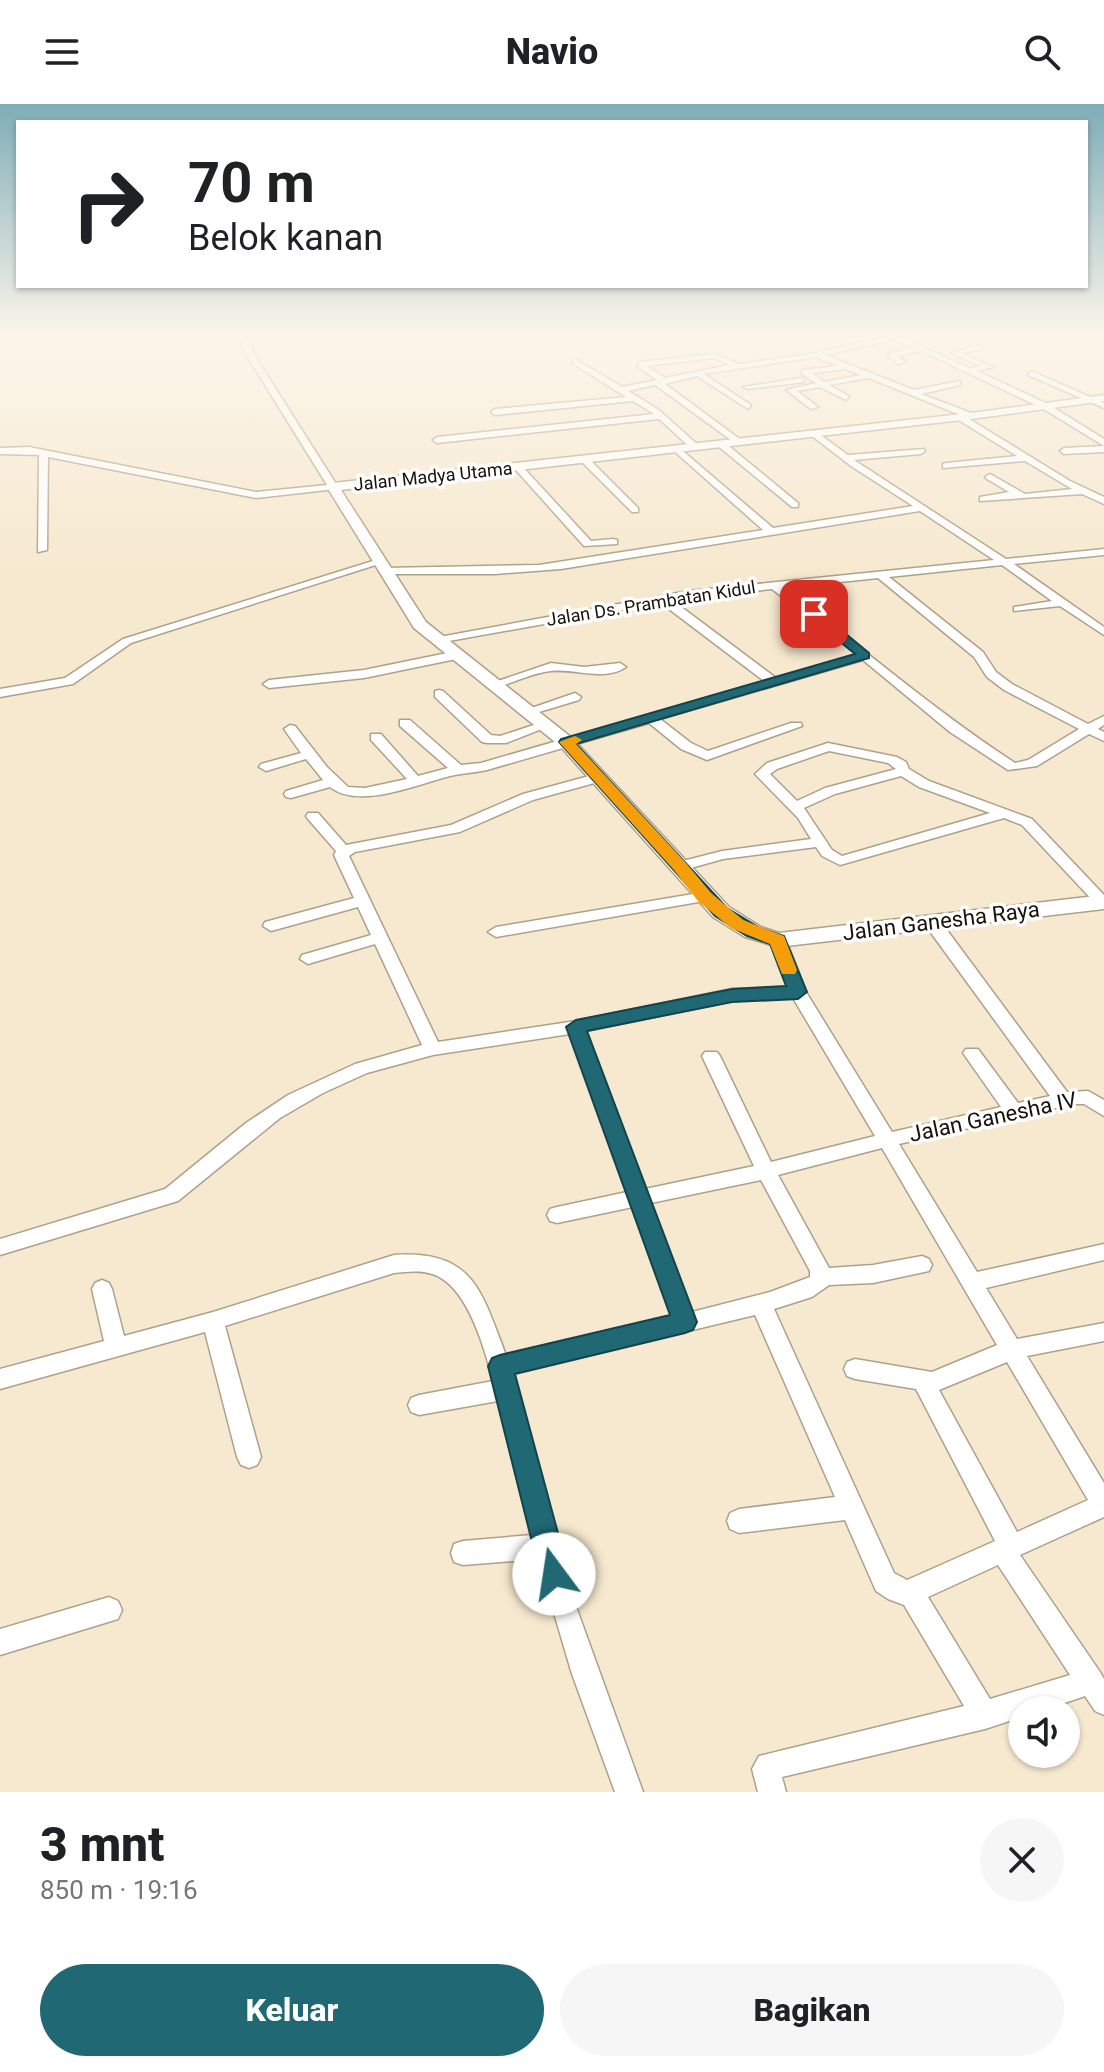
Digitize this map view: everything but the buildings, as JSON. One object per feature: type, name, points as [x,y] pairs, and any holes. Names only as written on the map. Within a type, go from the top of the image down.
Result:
[{"type":"street","points":[[287,414],[420,625],[566,742],[705,897],[737,924],[778,940]]},
{"type":"street","points":[[602,414],[438,434],[661,416]]},
{"type":"street","points":[[658,414],[695,447]]},
{"type":"street","points":[[702,414],[738,442]]},
{"type":"street","points":[[960,414],[1082,491],[1104,501]]},
{"type":"street","name":"Jalan Madya Utama","points":[[333,487],[983,414]]},
{"type":"street","points":[[1057,414],[1104,444]]},
{"type":"street","points":[[815,434],[904,498],[1007,564],[1104,632]]},
{"type":"street","points":[[721,444],[795,505]]},
{"type":"street","points":[[1064,451],[1104,444]]},
{"type":"street","points":[[677,449],[767,528]]},
{"type":"street","points":[[0,451],[29,450],[256,495],[333,487]]},
{"type":"street","points":[[847,458],[921,451]]},
{"type":"street","points":[[42,550],[44,453]]},
{"type":"street","points":[[946,466],[1028,458]]},
{"type":"street","points":[[584,459],[635,510]]},
{"type":"street","points":[[518,467],[588,544],[613,542]]},
{"type":"street","points":[[990,477],[1025,497],[1082,491]]},
{"type":"street","points":[[983,499],[1016,494]]},
{"type":"street","points":[[0,693],[69,681],[127,641],[382,566],[482,573],[560,566],[767,528],[920,508]]},
{"type":"street","name":"Jalan Ds. Prambatan Kidul","points":[[438,640],[663,599],[1104,552]]},
{"type":"street","points":[[883,577],[979,655],[991,674],[1008,687],[1104,737]]},
{"type":"street","points":[[774,585],[955,729],[1013,767],[1032,763],[1104,720]]},
{"type":"street","points":[[663,599],[772,681]]},
{"type":"street","points":[[1018,609],[1059,603]]},
{"type":"street","points":[[269,684],[364,674],[457,655]]},
{"type":"street","points":[[290,729],[334,781],[349,792],[417,783],[458,770],[482,767],[864,656]]},
{"type":"street","points":[[495,684],[551,667],[584,671],[620,667]]},
{"type":"street","points":[[439,694],[487,739],[501,740],[546,725]]},
{"type":"street","points":[[529,711],[575,697]]},
{"type":"street","points":[[651,718],[686,746],[707,756],[796,726]]},
{"type":"street","points":[[405,723],[458,770]]},
{"type":"street","points":[[376,737],[417,783]]},
{"type":"street","points":[[1003,814],[846,861],[832,858],[796,807],[762,774],[828,747],[892,760],[916,781],[1003,814],[1032,826],[1103,902]]},
{"type":"street","points":[[266,767],[311,754]]},
{"type":"street","points":[[796,807],[830,791],[903,771]]},
{"type":"street","points":[[344,851],[455,829],[528,797],[600,777]]},
{"type":"street","points":[[291,794],[334,781]]},
{"type":"street","points":[[313,816],[344,851]]},
{"type":"street","points":[[680,866],[722,855],[820,842]]},
{"type":"street","points":[[344,851],[342,860],[433,1049]]},
{"type":"street","points":[[496,932],[705,897]]},
{"type":"street","points":[[271,926],[361,901]]},
{"type":"street","name":"Jalan Ganesha Raya","points":[[778,940],[1103,902]]},
{"type":"street","points":[[932,922],[1062,1099]]},
{"type":"street","points":[[308,959],[379,938]]},
{"type":"street","name":"Jalan Ganesha IV","points":[[778,940],[798,992],[887,1140],[1062,1099],[1088,1098],[1104,1109]]},
{"type":"street","points":[[0,1247],[171,1195],[195,1179],[252,1129],[305,1094],[368,1064],[433,1049],[576,1027],[732,995],[798,992]]},
{"type":"street","points":[[576,1027],[685,1322]]},
{"type":"street","points":[[972,1053],[1013,1110]]},
{"type":"street","points":[[711,1056],[821,1277]]},
{"type":"street","points":[[557,1215],[766,1171],[887,1140],[1104,1505],[911,1592],[902,1593],[885,1582],[761,1305]]},
{"type":"street","points":[[972,1282],[1104,1252]]},
{"type":"street","points":[[0,1379],[213,1321],[394,1264],[415,1260],[434,1262],[448,1268],[469,1292],[503,1377],[585,1674],[629,1792]]},
{"type":"street","points":[[821,1277],[873,1274],[922,1265]]},
{"type":"street","points":[[419,1405],[685,1322],[812,1290],[821,1277]]},
{"type":"street","points":[[102,1289],[116,1348]]},
{"type":"street","points":[[213,1321],[249,1457]]},
{"type":"street","points":[[855,1369],[932,1382],[1013,1349],[1104,1332]]},
{"type":"street","points":[[772,1792],[766,1769],[769,1766],[1097,1692],[1006,1548],[926,1391],[932,1382]]},
{"type":"street","points":[[739,1521],[851,1507]]},
{"type":"street","points":[[463,1553],[548,1546]]},
{"type":"street","points":[[911,1592],[985,1716]]},
{"type":"street","points":[[0,1642],[109,1610]]},
{"type":"slow traffic","points":[[575,740],[566,742],[705,897],[737,924],[765,938],[778,940],[788,970]]},
{"type":"route","points":[[554,1574],[500,1366],[685,1322],[576,1027],[732,995],[798,992],[778,940],[765,938],[721,912],[566,742],[864,656],[814,614]]}]
